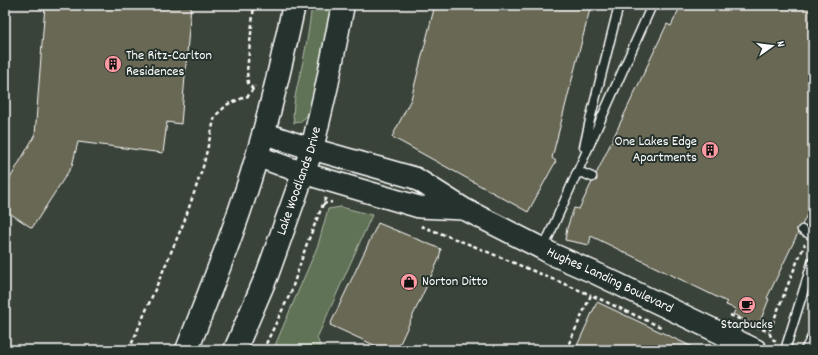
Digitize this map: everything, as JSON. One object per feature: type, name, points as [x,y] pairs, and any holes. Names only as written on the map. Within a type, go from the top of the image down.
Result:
[{"type":"main road","points":[[187,350],[224,257],[257,156],[278,82],[294,5]]},
{"type":"main road","name":"Lake Woodlands Drive","points":[[235,350],[267,275],[312,149],[343,5]]},
{"type":"street","name":"Hughes Landing Boulevard","points":[[263,133],[312,149],[415,178],[464,210],[554,255],[593,272],[756,350]]},
{"type":"street","name":"Hughes Landing Boulevard","points":[[257,156],[303,173],[335,191],[419,207],[464,210]]},
{"type":"lane","points":[[582,162],[590,120],[619,5]]},
{"type":"lane","points":[[543,249],[652,5]]},
{"type":"lane","points":[[576,174],[583,173],[592,177]]},
{"type":"lane","points":[[802,230],[812,235]]},
{"type":"lane","points":[[785,350],[813,260]]},
{"type":"lane","points":[[805,350],[813,335]]},
{"type":"path","points":[[253,89],[248,82],[247,71],[254,5]]},
{"type":"path","points":[[129,350],[184,222],[203,167],[215,116],[228,104],[248,96],[257,83]]},
{"type":"path","points":[[323,204],[335,191]]},
{"type":"path","points":[[263,350],[292,292],[306,246],[323,204],[335,191]]},
{"type":"path","points":[[416,225],[471,245],[591,295],[669,330]]},
{"type":"path","points":[[769,332],[797,262],[812,235]]},
{"type":"path","points":[[566,350],[591,295]]},
{"type":"green space","points":[[312,5],[331,5],[318,80],[307,116],[300,122],[294,123],[293,116],[295,98],[304,59]]},
{"type":"green space","points":[[341,207],[372,215],[317,338],[322,350],[273,350],[318,245],[328,209]]},
{"type":"building","name":"The Ritz-Carlton Residences","points":[[45,5],[191,5],[181,124],[167,122],[163,153],[78,142],[72,166],[32,228],[5,210],[5,187],[35,135]]},
{"type":"building","points":[[435,5],[591,5],[552,158],[556,161],[528,212],[392,137],[411,99]]},
{"type":"building","name":"One Lakes Edge Apartments","points":[[681,5],[813,5],[813,202],[802,225],[797,228],[798,233],[767,298],[769,299],[758,327],[733,314],[736,309],[726,305],[727,302],[591,236],[589,245],[565,240],[567,228],[574,208],[579,209],[592,182],[597,180],[596,174],[667,24],[671,26]]},
{"type":"building","points":[[378,223],[441,249],[439,259],[397,350],[385,350],[330,325]]},
{"type":"building","points":[[597,302],[699,350],[575,350]]},
{"type":"place","name":"The Ritz-Carlton Residences","points":[[113,64]]},
{"type":"place","name":"One Lakes Edge Apartments","points":[[710,150]]},
{"type":"place","name":"Norton Ditto","points":[[409,282]]},
{"type":"place","name":"Starbucks","points":[[747,305]]}]
